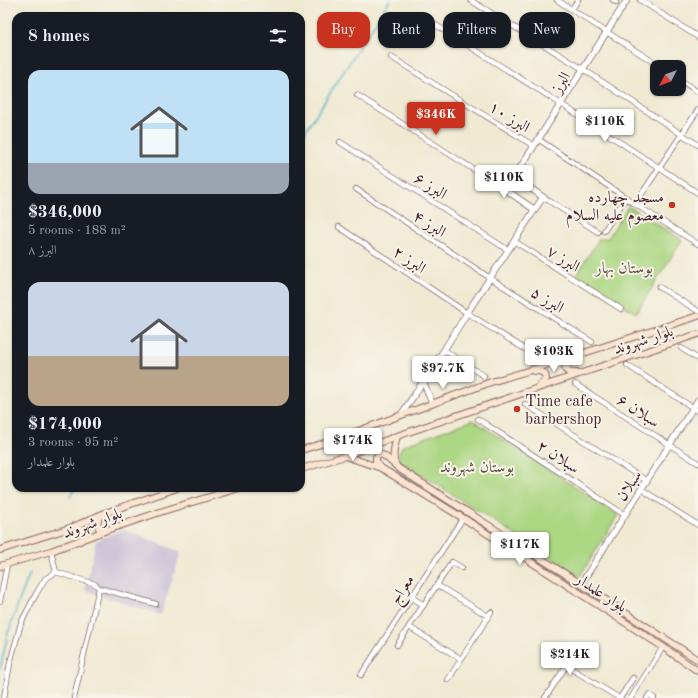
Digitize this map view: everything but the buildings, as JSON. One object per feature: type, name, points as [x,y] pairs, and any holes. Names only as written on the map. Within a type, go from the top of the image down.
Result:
[{"type":"main road","name":"بلوار شهروند","points":[[305,449],[331,441],[491,382],[584,354],[698,316]]},
{"type":"main road","name":"بلوار شهروند","points":[[305,468],[345,456],[397,436],[698,334]]},
{"type":"main road","points":[[584,354],[568,363],[565,369],[567,372],[571,373],[585,372]]},
{"type":"main road","points":[[528,371],[542,372],[546,376],[543,383],[534,389]]},
{"type":"main road","points":[[395,465],[393,460],[397,436]]},
{"type":"main road","name":"بلوار علمدار","points":[[381,468],[376,462],[376,457],[382,454],[408,475],[698,660]]},
{"type":"main road","name":"بلوار علمدار","points":[[345,456],[381,468],[463,518],[698,671]]},
{"type":"main road","name":"بلوار شهروند","points":[[0,550],[73,527],[105,513],[165,492]]},
{"type":"main road","name":"بلوار شهروند","points":[[3,565],[51,551],[107,530],[226,492]]},
{"type":"main road","points":[[105,513],[99,518],[97,524],[100,530],[107,530]]},
{"type":"main road","points":[[73,527],[83,529],[85,533],[84,537],[80,541]]},
{"type":"main road","points":[[576,592],[581,584]]},
{"type":"street","points":[[470,0],[583,69],[698,145]]},
{"type":"street","points":[[557,0],[650,60]]},
{"type":"street","points":[[572,9],[578,0]]},
{"type":"street","name":"البرز","points":[[506,190],[627,0]]},
{"type":"street","points":[[640,0],[698,37]]},
{"type":"street","points":[[435,25],[698,193]]},
{"type":"street","name":"البرز ۱۰","points":[[391,57],[534,146]]},
{"type":"street","points":[[686,84],[698,92]]},
{"type":"street","points":[[357,95],[535,210]]},
{"type":"street","points":[[635,204],[698,110]]},
{"type":"street","points":[[538,139],[698,244]]},
{"type":"street","name":"البرز ۶","points":[[340,142],[508,250]]},
{"type":"street","points":[[514,177],[598,232]]},
{"type":"street","name":"البرز ۴","points":[[356,189],[490,278]]},
{"type":"street","points":[[401,415],[543,197]]},
{"type":"street","points":[[604,231],[627,198]]},
{"type":"street","name":"البرز ۲","points":[[339,227],[467,313],[541,359]]},
{"type":"street","name":"البرز ۷","points":[[514,241],[621,309]]},
{"type":"street","name":"البرز ۵","points":[[490,278],[592,342]]},
{"type":"street","points":[[658,287],[698,311]]},
{"type":"street","points":[[681,348],[698,359]]},
{"type":"street","points":[[444,350],[484,376]]},
{"type":"street","points":[[627,366],[696,409]]},
{"type":"street","points":[[423,381],[432,403]]},
{"type":"street","name":"سبلان ۶","points":[[575,384],[698,463]]},
{"type":"street","name":"سبلان","points":[[581,584],[669,445],[696,409],[698,400]]},
{"type":"street","points":[[525,404],[647,481]]},
{"type":"street","name":"سبلان ۲","points":[[478,419],[625,515]]},
{"type":"street","points":[[641,489],[698,525]]},
{"type":"street","name":"معراج","points":[[361,675],[463,518]]},
{"type":"street","points":[[51,551],[56,572]]},
{"type":"street","points":[[397,645],[452,562],[462,568]]},
{"type":"street","points":[[0,601],[3,565]]},
{"type":"street","points":[[4,698],[10,663],[21,623],[45,579],[56,572],[95,584],[99,588],[156,604]]},
{"type":"street","points":[[437,585],[489,614],[448,680]]},
{"type":"street","points":[[74,698],[99,588]]},
{"type":"street","points":[[411,597],[424,605]]},
{"type":"street","points":[[409,627],[461,659]]},
{"type":"street","points":[[545,698],[580,645]]},
{"type":"street","points":[[631,698],[663,647]]},
{"type":"street","points":[[567,666],[619,698],[633,678]]},
{"type":"street","points":[[647,698],[649,695],[654,698]]},
{"type":"shaded area","points":[[123,529],[181,552],[161,615],[85,590],[96,541]]},
{"type":"green space","name":"بوستان بهار","points":[[628,206],[682,240],[636,313],[575,276],[599,239],[608,238]]},
{"type":"green space","name":"بوستان شهروند","points":[[473,420],[618,515],[580,576],[400,461],[399,454],[402,446]]},
{"type":"waterway","points":[[305,132],[390,0]]},
{"type":"waterway","points":[[70,497],[73,492]]},
{"type":"waterway","points":[[0,669],[8,633],[30,573]]},
{"type":"place","name":"مسجد چهارده معصوم علیه السلام","points":[[672,205]]},
{"type":"place","name":"Time cafe barbershop","points":[[517,409]]}]
